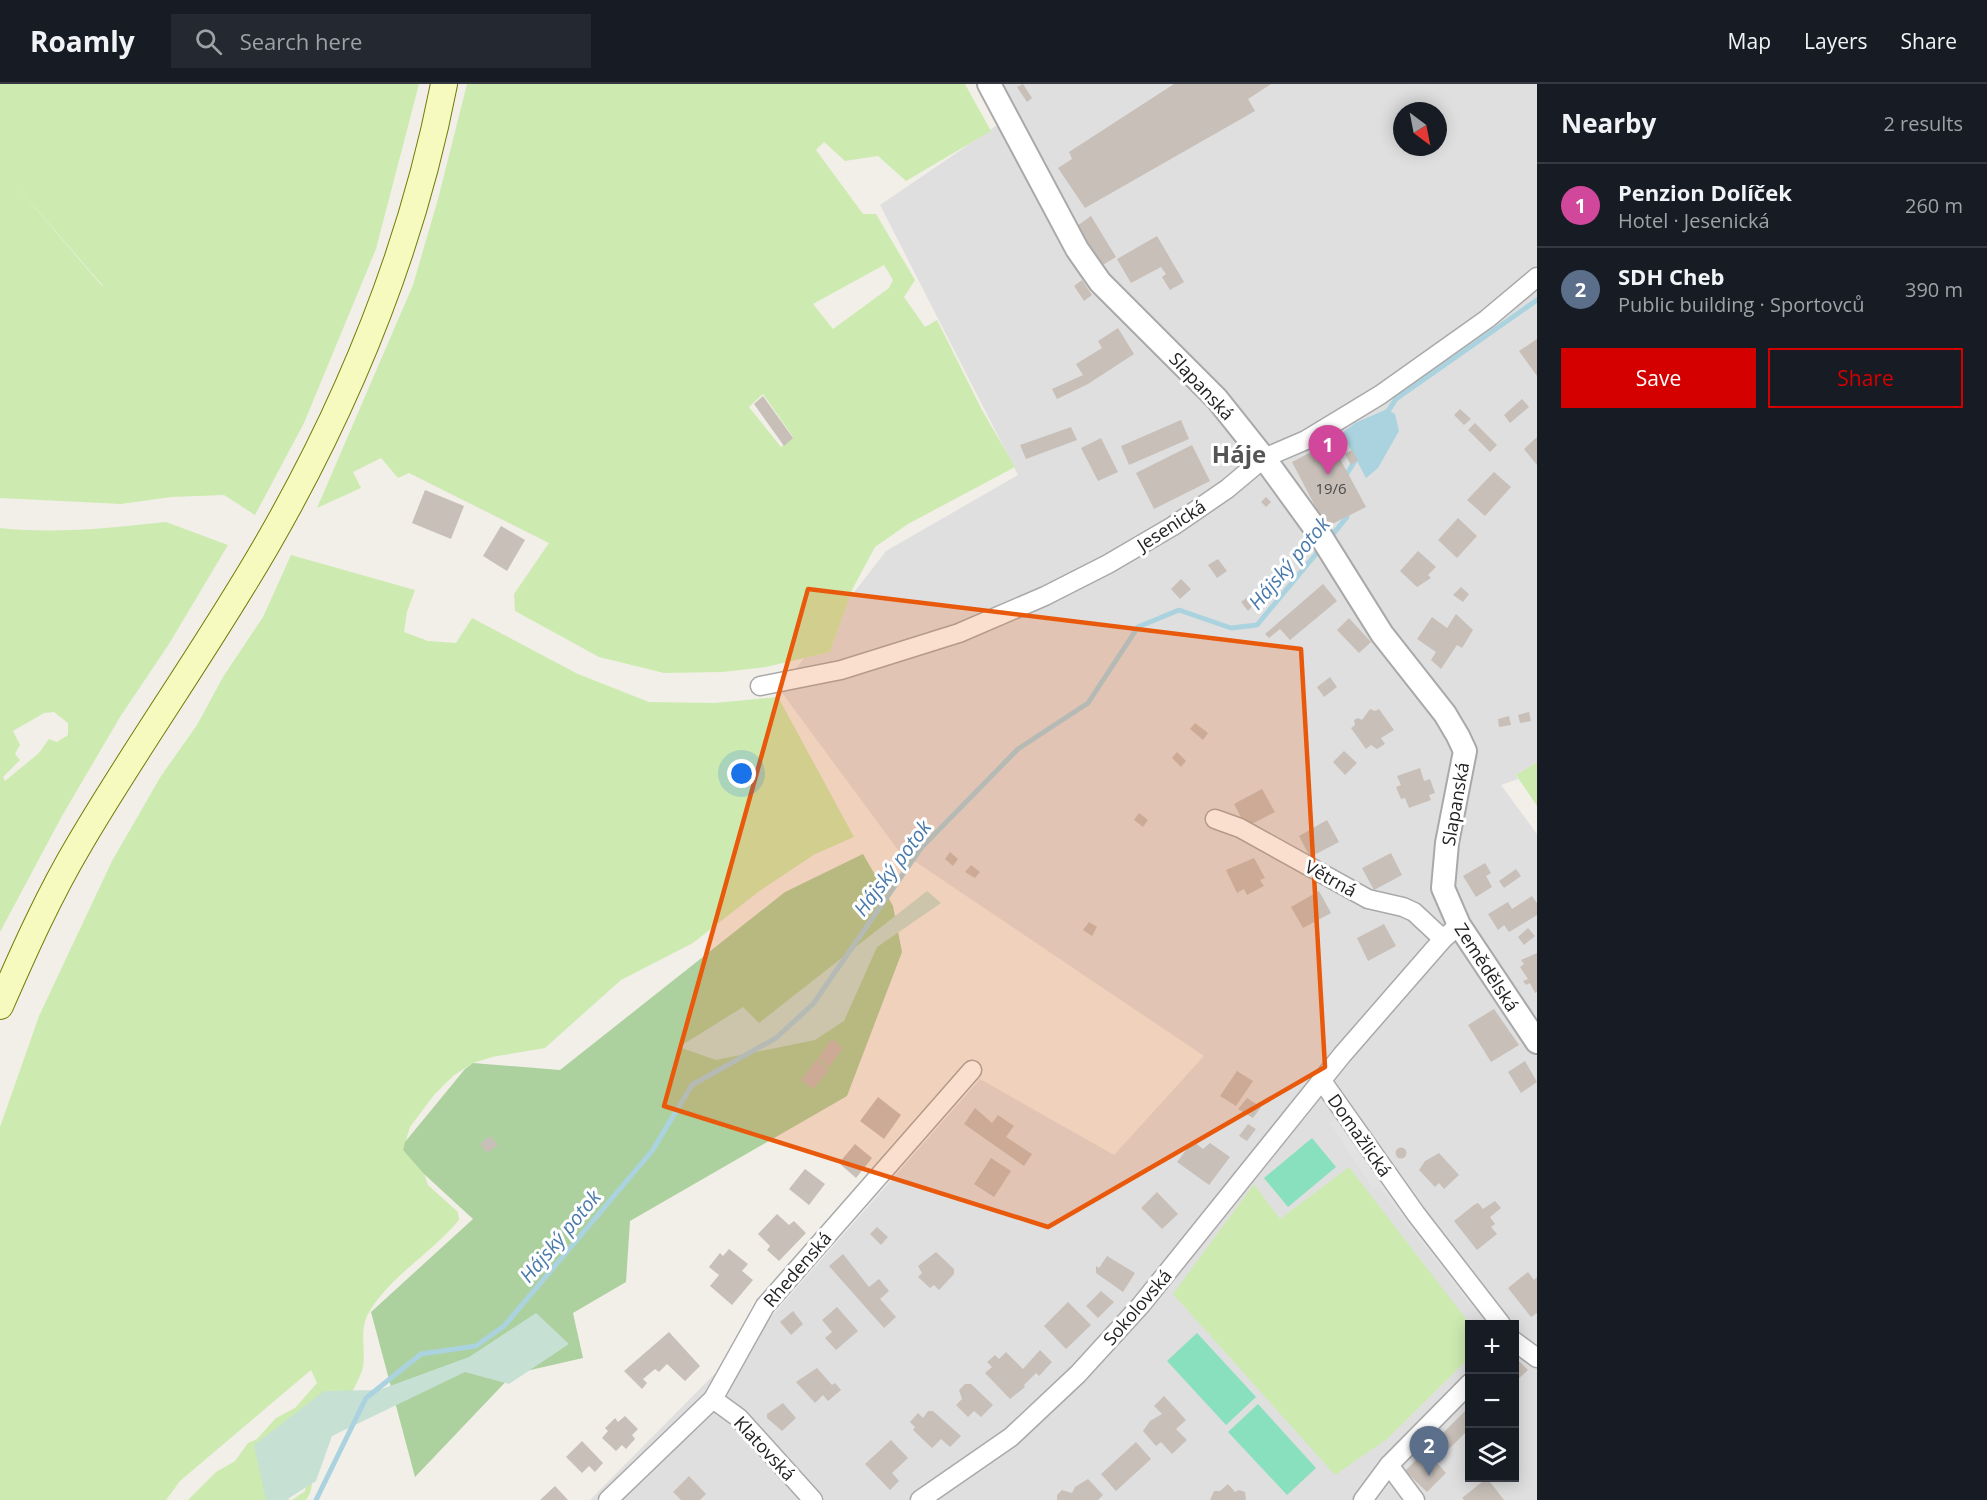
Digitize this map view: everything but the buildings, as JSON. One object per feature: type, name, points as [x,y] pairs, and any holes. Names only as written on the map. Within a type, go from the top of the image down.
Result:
[{"type":"main road","points":[[0,1006],[27,944],[78,845],[269,541],[318,448],[359,362],[388,284],[415,202],[444,84]]},
{"type":"street","name":"Slapanská","points":[[989,84],[1077,249],[1101,282],[1217,399],[1264,458],[1320,535],[1382,634],[1444,714],[1465,751],[1448,843],[1443,888]]},
{"type":"street","name":"Jesenická","points":[[760,686],[852,667],[959,633],[1045,596],[1108,564],[1173,526],[1227,489],[1264,458],[1306,440],[1380,394],[1487,320],[1537,277]]},
{"type":"street","name":"Větrná","points":[[1215,819],[1240,828],[1368,899],[1403,906],[1451,932]]},
{"type":"street","name":"Zemědělská","points":[[1443,888],[1451,932],[1537,1042]]},
{"type":"street","name":"Domažlická","points":[[1451,932],[1322,1081],[1416,1214],[1498,1320]]},
{"type":"street","name":"Rhedenská","points":[[608,1500],[713,1399],[765,1306],[972,1070]]},
{"type":"street","name":"Sokolovská","points":[[921,1500],[1011,1437],[1078,1374],[1141,1305],[1322,1081]]},
{"type":"street","points":[[1519,1344],[1537,1358]]},
{"type":"street","points":[[1363,1500],[1389,1465],[1465,1388]]},
{"type":"street","name":"Klatovská","points":[[713,1399],[739,1418],[813,1500]]},
{"type":"street","points":[[1389,1465],[1415,1500]]},
{"type":"highlighted area","points":[[808,589],[1301,649],[1325,1067],[1048,1227],[664,1106]]},
{"type":"shaded area","points":[[1001,84],[1537,84],[1537,762],[1516,775],[1518,779],[1501,785],[1537,834],[1537,1500],[590,1500],[768,1320],[980,1079],[1114,1155],[1204,1056],[898,850],[780,690],[804,658],[830,652],[849,599],[886,551],[1018,475],[880,205],[1015,113]]},
{"type":"shaded area","points":[[1339,1117],[1403,1213],[1475,1301],[1469,1304],[1378,1186],[1373,1189],[1330,1123]]},
{"type":"green space","points":[[0,84],[419,84],[376,249],[304,423],[255,515],[224,495],[171,497],[121,504],[0,498]],"holes":[[[8,176],[103,286],[102,286]]]},
{"type":"green space","points":[[467,84],[965,84],[991,131],[906,181],[878,156],[845,161],[824,142],[816,150],[863,214],[876,214],[915,280],[904,297],[925,327],[937,320],[982,410],[1015,467],[908,524],[875,547],[853,588],[830,652],[766,667],[723,672],[664,673],[599,657],[515,611],[514,594],[549,543],[409,473],[398,478],[381,458],[353,472],[361,488],[317,508],[413,285],[438,199]],"holes":[[[884,265],[893,280],[889,288],[833,329],[813,304]],[[763,394],[793,437],[781,447],[749,407]]]},
{"type":"green space","points":[[166,522],[228,545],[169,644],[120,717],[62,816],[0,932],[0,528],[62,530]],"holes":[[[54,712],[68,723],[68,735],[57,742],[49,739],[39,753],[5,781],[3,777],[20,760],[15,754],[20,745],[13,731],[44,713]]]},
{"type":"green space","points":[[291,555],[415,590],[407,612],[404,632],[428,641],[456,643],[472,618],[578,674],[649,702],[715,703],[778,697],[854,837],[815,854],[758,892],[693,943],[621,980],[545,1048],[492,1057],[473,1063],[453,1076],[434,1095],[410,1127],[403,1150],[423,1170],[428,1185],[458,1212],[459,1220],[436,1244],[397,1278],[367,1316],[364,1329],[362,1371],[323,1444],[306,1500],[292,1500],[305,1491],[307,1476],[277,1489],[290,1500],[188,1500],[216,1472],[235,1461],[248,1443],[257,1439],[276,1418],[295,1408],[317,1383],[311,1370],[180,1481],[166,1500],[0,1500],[0,1127],[39,1016],[112,861],[161,776],[197,725],[223,677],[263,617]]},
{"type":"green space","points":[[1537,762],[1537,806],[1516,775]]},
{"type":"green space","points":[[863,854],[893,906],[902,952],[847,1096],[630,1221],[626,1282],[573,1313],[583,1358],[513,1374],[415,1477],[371,1312],[473,1219],[424,1174],[403,1150],[405,1142],[465,1069],[473,1063],[560,1070],[785,892]]},
{"type":"green space","points":[[927,891],[941,903],[877,947],[844,1021],[815,1040],[716,1060],[679,1047],[743,1007],[759,1023]]},
{"type":"green space","points":[[1312,1138],[1336,1167],[1288,1207],[1264,1178]]},
{"type":"green space","points":[[1349,1167],[1467,1320],[1465,1320],[1465,1362],[1387,1439],[1335,1475],[1173,1294],[1254,1184],[1280,1219]]},
{"type":"green space","points":[[536,1313],[569,1344],[509,1384],[465,1372],[332,1436],[316,1481],[286,1500],[266,1500],[254,1445],[324,1391],[379,1390],[469,1357]]},
{"type":"green space","points":[[1197,1333],[1256,1397],[1226,1425],[1167,1361]]},
{"type":"green space","points":[[1258,1404],[1316,1468],[1287,1495],[1228,1432]]},
{"type":"water","points":[[1387,409],[1395,414],[1399,431],[1378,468],[1366,478],[1342,433],[1355,423]]},
{"type":"waterway","name":"Hájský potok","points":[[1386,414],[1396,399],[1537,300]]},
{"type":"waterway","name":"Hájský potok","points":[[1345,477],[1356,459]]},
{"type":"waterway","name":"Hájský potok","points":[[1329,539],[1347,517],[1346,509]]},
{"type":"waterway","name":"Hájský potok","points":[[316,1500],[366,1398],[421,1354],[476,1346],[504,1326],[652,1151],[692,1085],[776,1038],[813,1004],[921,848],[1018,749],[1088,703],[1138,627],[1179,610],[1231,628],[1257,625],[1321,548]]},
{"type":"place","name":"Penzion Dolíček","points":[[1328,475]]},
{"type":"place","name":"SDH Cheb","points":[[1429,1476]]},
{"type":"district","name":"Háje","points":[[1239,453]]}]
